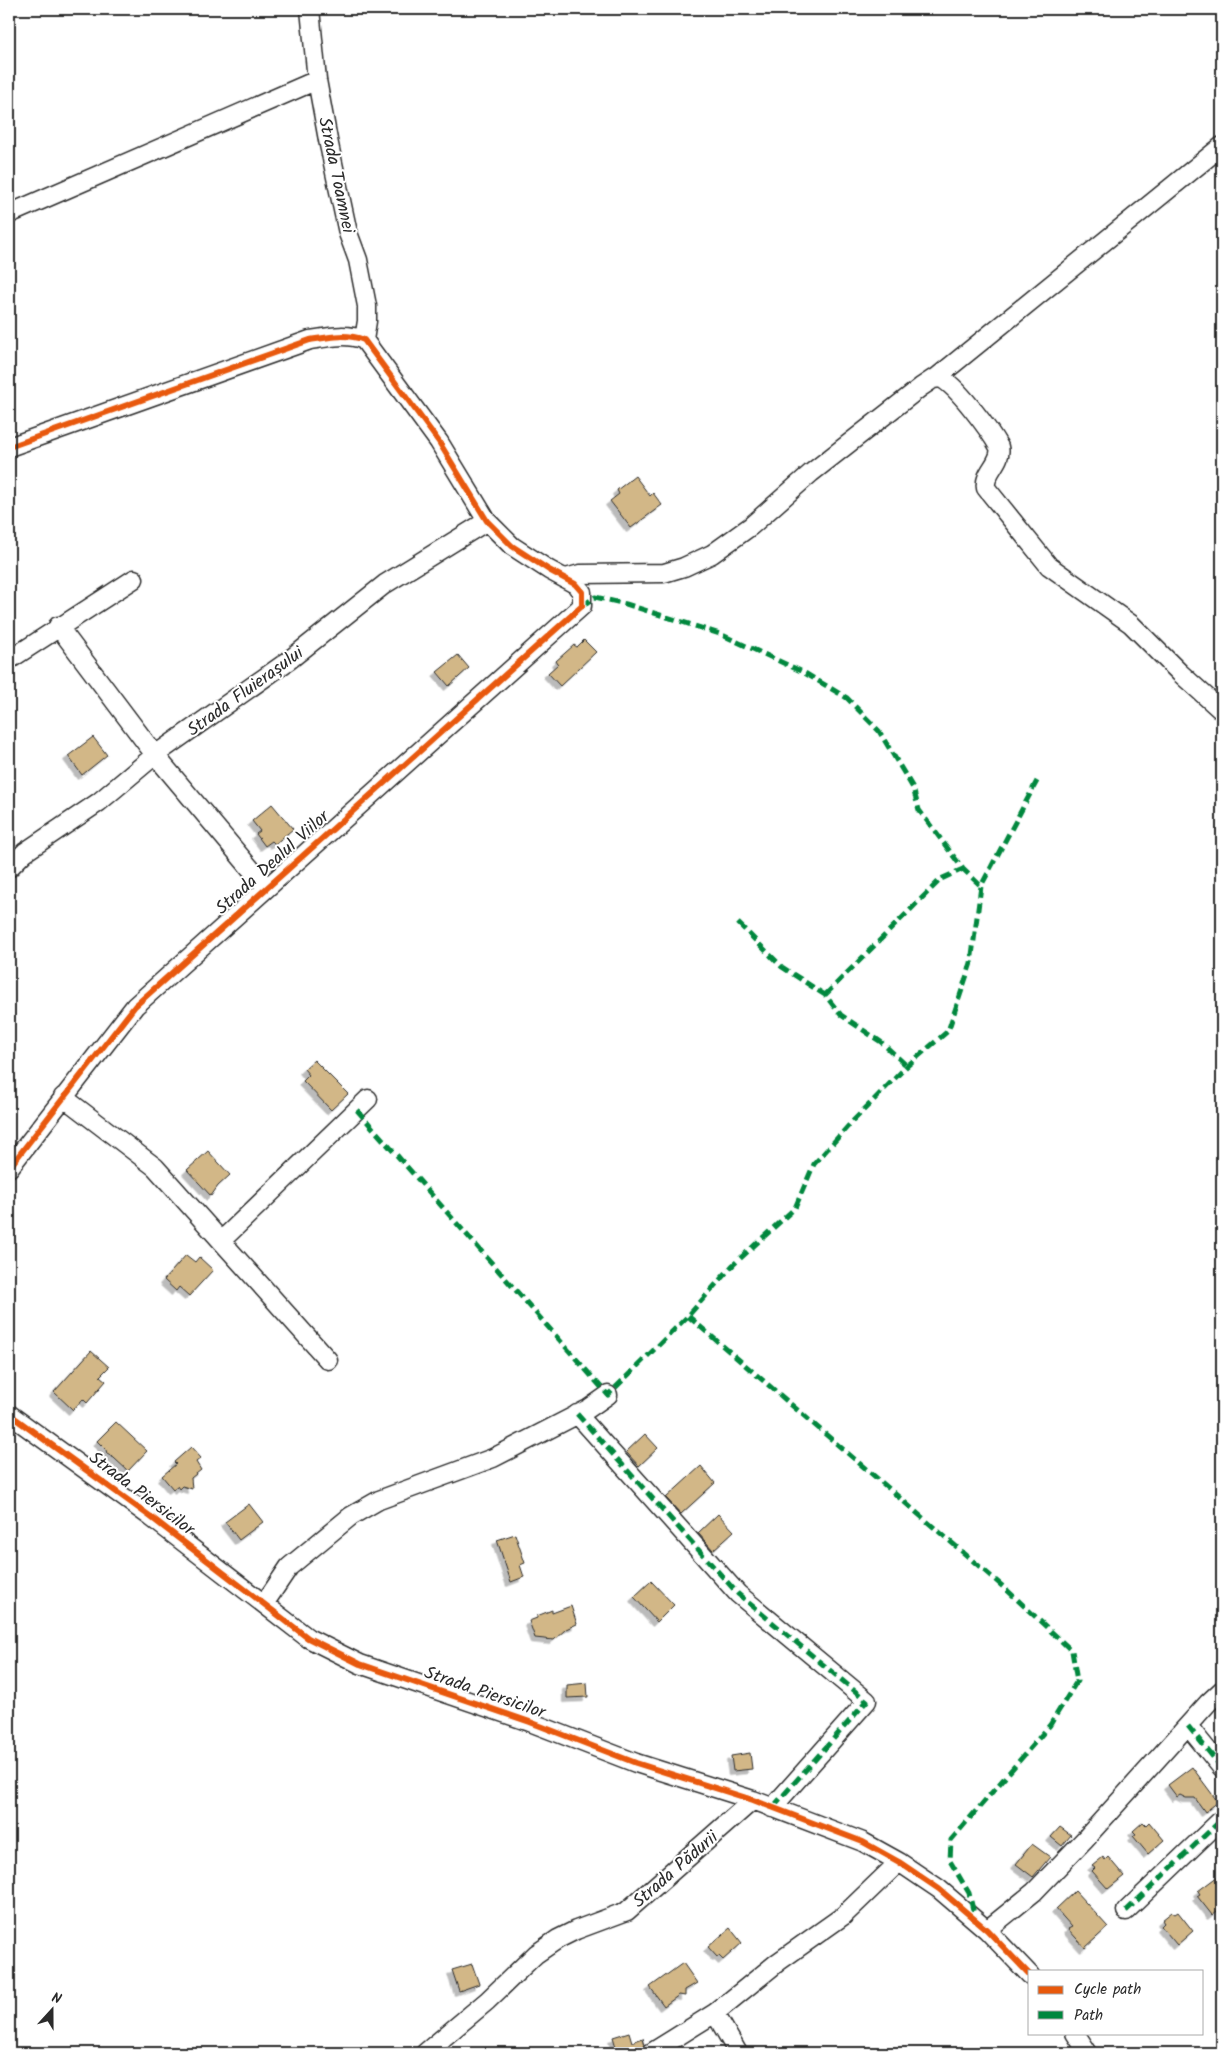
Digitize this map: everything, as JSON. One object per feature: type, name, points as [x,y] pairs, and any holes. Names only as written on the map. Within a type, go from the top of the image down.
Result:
[{"type":"street","name":"Strada Toamnei","points":[[310,9],[317,80],[337,186],[348,233],[358,260],[367,306],[364,340]]},
{"type":"street","points":[[9,214],[317,80]]},
{"type":"street","points":[[9,446],[310,340],[353,336],[364,340],[439,442],[487,521],[512,546],[548,570],[566,578],[580,574],[664,573],[684,568],[712,554],[751,526],[811,473],[921,387],[936,378],[1222,146]]},
{"type":"street","points":[[936,378],[948,381],[995,441],[1000,450],[1000,456],[987,476],[986,488],[1049,566],[1131,624],[1180,673],[1222,711]]},
{"type":"street","name":"Strada Fluierașului","points":[[9,868],[26,852],[99,802],[155,755],[288,662],[385,584],[487,521]]},
{"type":"street","name":"Strada Dealul Viilor","points":[[9,1168],[135,1006],[582,606],[584,597],[580,588],[566,578]]},
{"type":"street","points":[[9,660],[58,626],[134,579]]},
{"type":"street","points":[[58,626],[155,755],[266,887]]},
{"type":"street","points":[[63,1097],[155,1167],[328,1360]]},
{"type":"street","points":[[221,1241],[368,1099]]},
{"type":"street","points":[[264,1604],[289,1567],[351,1516],[379,1500],[494,1458],[577,1414],[608,1395]]},
{"type":"street","name":"Strada Piersicilor","points":[[9,1414],[151,1517],[308,1638],[360,1664],[530,1722],[636,1763],[753,1800],[864,1842],[899,1862],[939,1889],[987,1930],[1028,1973]]},
{"type":"street","points":[[577,1414],[738,1594],[866,1701],[772,1808]]},
{"type":"street","points":[[987,1930],[1034,1892],[1222,1690]]},
{"type":"street","points":[[1188,1726],[1222,1768]]},
{"type":"street","name":"Strada Pădurii","points":[[425,2053],[486,2001],[536,1954],[558,1939],[576,1930],[627,1911],[753,1800]]},
{"type":"street","points":[[1126,1912],[1222,1819]]},
{"type":"street","points":[[651,2053],[715,2013],[778,1962],[843,1916],[899,1862]]},
{"type":"street","points":[[715,2013],[738,2053]]},
{"type":"street","points":[[1076,2034],[1088,2053]]},
{"type":"building","points":[[635,476],[650,496],[653,493],[662,505],[631,528],[610,501],[619,494],[617,490]]},
{"type":"building","points":[[584,640],[596,652],[560,686],[548,673],[558,664],[556,661],[574,645],[577,647]]},
{"type":"building","points":[[458,655],[469,668],[449,686],[437,672]]},
{"type":"building","points":[[93,737],[107,755],[82,775],[68,756]]},
{"type":"building","points":[[272,804],[293,829],[275,844],[272,841],[265,846],[256,834],[260,831],[252,821]]},
{"type":"building","points":[[314,1060],[348,1094],[331,1110],[303,1081],[309,1075],[304,1069]]},
{"type":"building","points":[[208,1151],[230,1175],[218,1186],[211,1196],[187,1170]]},
{"type":"building","points":[[186,1255],[195,1262],[199,1257],[213,1270],[189,1296],[179,1287],[176,1291],[164,1280]]},
{"type":"building","points":[[91,1351],[109,1367],[100,1376],[106,1381],[87,1403],[83,1399],[73,1410],[54,1392]]},
{"type":"building","points":[[116,1422],[147,1451],[128,1471],[107,1454],[106,1450],[97,1441]]},
{"type":"building","points":[[645,1434],[658,1448],[639,1466],[626,1452]]},
{"type":"building","points":[[191,1447],[201,1458],[196,1462],[201,1470],[191,1478],[192,1489],[182,1486],[179,1489],[177,1486],[173,1489],[162,1476]]},
{"type":"building","points":[[701,1466],[715,1483],[681,1514],[666,1498]]},
{"type":"building","points":[[249,1504],[263,1522],[239,1540],[225,1522]]},
{"type":"building","points":[[718,1514],[734,1531],[713,1550],[698,1533]]},
{"type":"building","points":[[515,1534],[525,1563],[520,1565],[524,1577],[511,1582],[497,1540]]},
{"type":"building","points":[[651,1581],[674,1605],[657,1622],[634,1597]]},
{"type":"building","points":[[571,1606],[577,1624],[566,1629],[554,1640],[535,1638],[529,1621],[552,1610],[552,1613]]},
{"type":"building","points":[[587,1683],[588,1697],[567,1698],[567,1685]]},
{"type":"building","points":[[750,1753],[752,1769],[733,1771],[731,1756]]},
{"type":"building","points":[[1192,1767],[1218,1802],[1205,1812],[1195,1798],[1186,1798],[1180,1795],[1177,1797],[1168,1785]]},
{"type":"building","points":[[1143,1822],[1146,1825],[1149,1822],[1164,1840],[1148,1854],[1133,1836],[1136,1834],[1133,1831]]},
{"type":"building","points":[[1060,1827],[1071,1835],[1062,1846],[1051,1837]]},
{"type":"building","points":[[1032,1844],[1050,1857],[1033,1877],[1016,1864]]},
{"type":"building","points":[[1103,1857],[1105,1860],[1108,1857],[1124,1876],[1108,1889],[1092,1871],[1095,1868],[1092,1866]]},
{"type":"building","points":[[1222,1873],[1222,1907],[1212,1915],[1197,1896],[1200,1894],[1198,1891]]},
{"type":"building","points":[[1075,1891],[1108,1927],[1085,1948],[1068,1929],[1072,1927],[1056,1909]]},
{"type":"building","points":[[1172,1912],[1175,1914],[1178,1912],[1193,1931],[1177,1945],[1161,1926],[1164,1923],[1162,1920]]},
{"type":"building","points":[[730,1928],[742,1943],[723,1960],[719,1956],[717,1957],[708,1947]]},
{"type":"building","points":[[683,1963],[697,1983],[685,1990],[685,1996],[679,1995],[664,2006],[650,1987]]},
{"type":"building","points":[[472,1964],[479,1984],[459,1991],[452,1970]]},
{"type":"building","points":[[629,2032],[632,2042],[643,2038],[645,2045],[641,2052],[605,2053],[604,2050],[616,2047],[613,2037]]},
{"type":"marked path","points":[[582,606],[595,597],[626,604],[720,634],[803,672],[847,698],[879,731],[913,788],[919,810],[963,869],[981,886]]},
{"type":"marked path","points":[[357,1110],[608,1395],[688,1316],[733,1265],[795,1208],[814,1164],[907,1066],[948,1031],[971,963],[981,886],[1037,781]]},
{"type":"marked path","points":[[825,995],[941,879],[963,869]]},
{"type":"marked path","points":[[738,923],[782,967],[825,995],[841,1015],[881,1042],[907,1066]]},
{"type":"marked path","points":[[688,1316],[1008,1591],[1072,1651],[1077,1681],[1050,1725],[951,1840],[950,1861],[969,1893],[975,1918]]},
{"type":"marked path","points":[[577,1414],[738,1594],[867,1701],[772,1808]]},
{"type":"marked path","points":[[1188,1726],[1222,1768]]},
{"type":"marked path","points":[[1126,1911],[1222,1819]]},
{"type":"cycle path","points":[[9,447],[310,340],[337,336],[357,338],[364,340],[439,442],[487,521],[512,546],[575,584],[582,592],[582,606],[135,1006],[9,1168]]},
{"type":"cycle path","points":[[9,1414],[151,1517],[308,1638],[360,1664],[530,1722],[636,1763],[753,1800],[863,1842],[899,1862],[939,1889],[987,1930],[1028,1973]]}]
